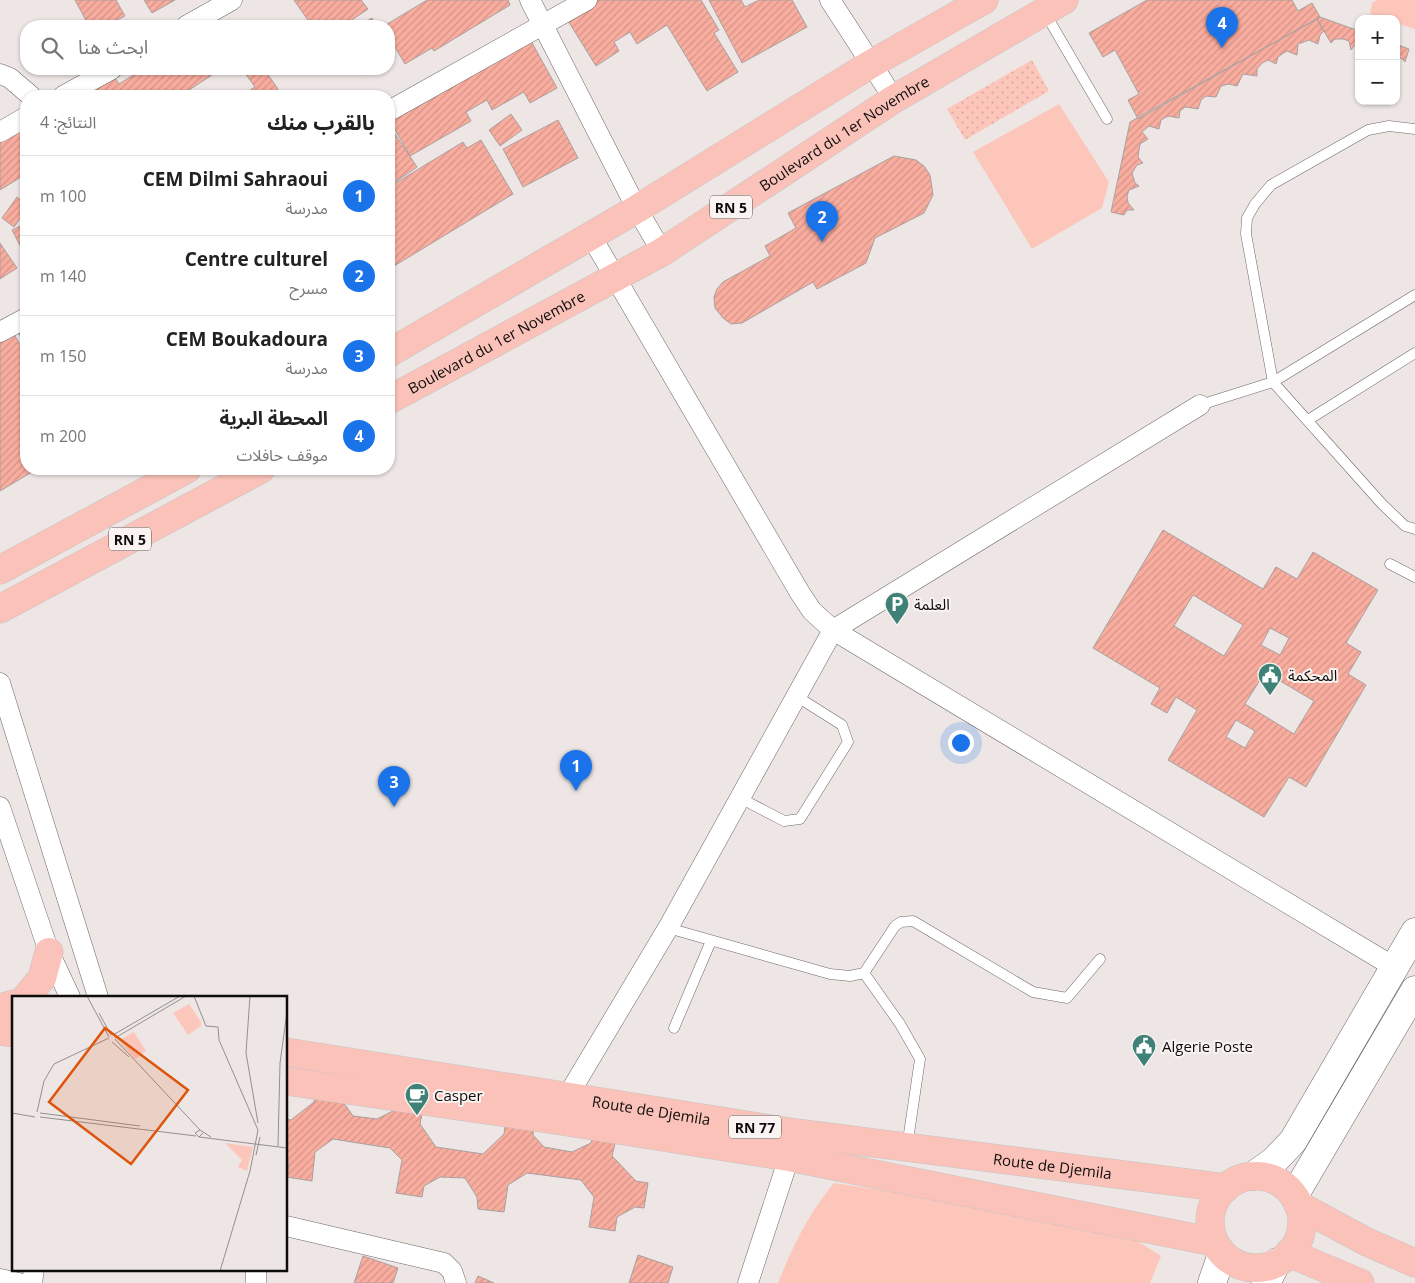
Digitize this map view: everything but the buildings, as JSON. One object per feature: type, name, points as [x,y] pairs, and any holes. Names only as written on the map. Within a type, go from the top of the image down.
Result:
[{"type":"main road","points":[[395,350],[637,209],[871,64],[984,0]]},
{"type":"main road","name":"Boulevard du 1er Novembre","points":[[395,397],[662,252],[894,99],[1054,6]]},
{"type":"main road","name":"RN 5","points":[[0,570],[176,475]]},
{"type":"main road","name":"RN 5","points":[[1,612],[250,475]]},
{"type":"main road","points":[[1360,1283],[1278,1266],[1248,1268],[1234,1263],[1218,1248],[1210,1228],[1211,1213],[1217,1199],[1226,1188],[1239,1180],[1253,1176],[1274,1161],[1293,1141],[1415,932]]},
{"type":"main road","points":[[27,996],[42,978],[49,952]]},
{"type":"main road","points":[[1278,1266],[1298,1241],[1302,1226],[1296,1200],[1415,990]]},
{"type":"main road","name":"Route de Djemila","points":[[288,1052],[565,1109],[792,1145],[1218,1248]]},
{"type":"main road","name":"Route de Djemila","points":[[288,1081],[565,1109]]},
{"type":"main road","name":"Route de Djemila","points":[[792,1145],[907,1147],[1226,1188]]},
{"type":"main road","points":[[1253,1176],[1269,1178],[1283,1185],[1296,1200],[1367,1242],[1415,1263]]},
{"type":"main road","points":[[1212,1283],[1218,1248]]},
{"type":"street","points":[[197,20],[232,0]]},
{"type":"street","points":[[530,0],[637,209],[662,252]]},
{"type":"street","points":[[395,108],[587,0]]},
{"type":"street","points":[[830,0],[894,99]]},
{"type":"street","points":[[0,74],[10,78],[24,90]]},
{"type":"street","points":[[75,90],[101,75]]},
{"type":"street","points":[[0,132],[20,120]]},
{"type":"street","points":[[591,236],[812,611],[833,630],[1394,967]]},
{"type":"street","points":[[0,332],[20,321]]},
{"type":"street","points":[[565,1109],[668,928],[833,630],[1200,405]]},
{"type":"street","points":[[0,682],[98,996]]},
{"type":"street","points":[[0,808],[49,952],[70,996]]},
{"type":"street","points":[[748,1283],[792,1145]]},
{"type":"street","points":[[288,1226],[444,1263],[452,1272],[456,1283]]},
{"type":"street","points":[[32,1283],[34,1270]]},
{"type":"street","points":[[256,1270],[256,1283]]},
{"type":"street","points":[[0,1279],[19,1283]]},
{"type":"lane","points":[[1054,6],[1107,119]]},
{"type":"lane","points":[[1415,129],[1389,126],[1368,130],[1271,185],[1255,204],[1247,218],[1246,234],[1273,382],[1382,504],[1405,526],[1415,529]]},
{"type":"lane","points":[[1200,405],[1273,382],[1415,296]]},
{"type":"lane","points":[[1308,420],[1415,353]]},
{"type":"lane","points":[[1390,564],[1415,577]]},
{"type":"lane","points":[[740,798],[784,821],[800,819],[848,742],[842,725],[796,696]]},
{"type":"lane","points":[[668,928],[830,974],[850,976],[864,973],[895,926],[901,922],[913,921],[1033,992],[1067,998],[1100,959]]},
{"type":"lane","points":[[674,1028],[711,940]]},
{"type":"lane","points":[[864,973],[900,1024],[920,1059],[907,1147]]},
{"type":"shaded area","points":[[1377,0],[1415,0],[1415,29],[1400,24],[1400,15],[1370,14],[1372,3]]},
{"type":"shaded area","points":[[1032,60],[1049,91],[965,140],[947,109]]},
{"type":"shaded area","points":[[1059,104],[1109,182],[1102,208],[1032,249],[973,152]]},
{"type":"shaded area","points":[[834,1183],[1112,1225],[1161,1256],[1150,1283],[778,1283],[802,1231],[816,1207]]},
{"type":"place","name":"المحطة البرية","points":[[1222,48]]},
{"type":"place","name":"Centre culturel","points":[[822,242]]},
{"type":"place","name":"العلمة","points":[[897,625]]},
{"type":"place","name":"المحكمة","points":[[1270,696]]},
{"type":"place","name":"CEM Dilmi Sahraoui","points":[[576,791]]},
{"type":"place","name":"CEM Boukadoura","points":[[394,807]]},
{"type":"place","name":"Algerie Poste","points":[[1144,1067]]},
{"type":"place","name":"Casper","points":[[417,1116]]}]
